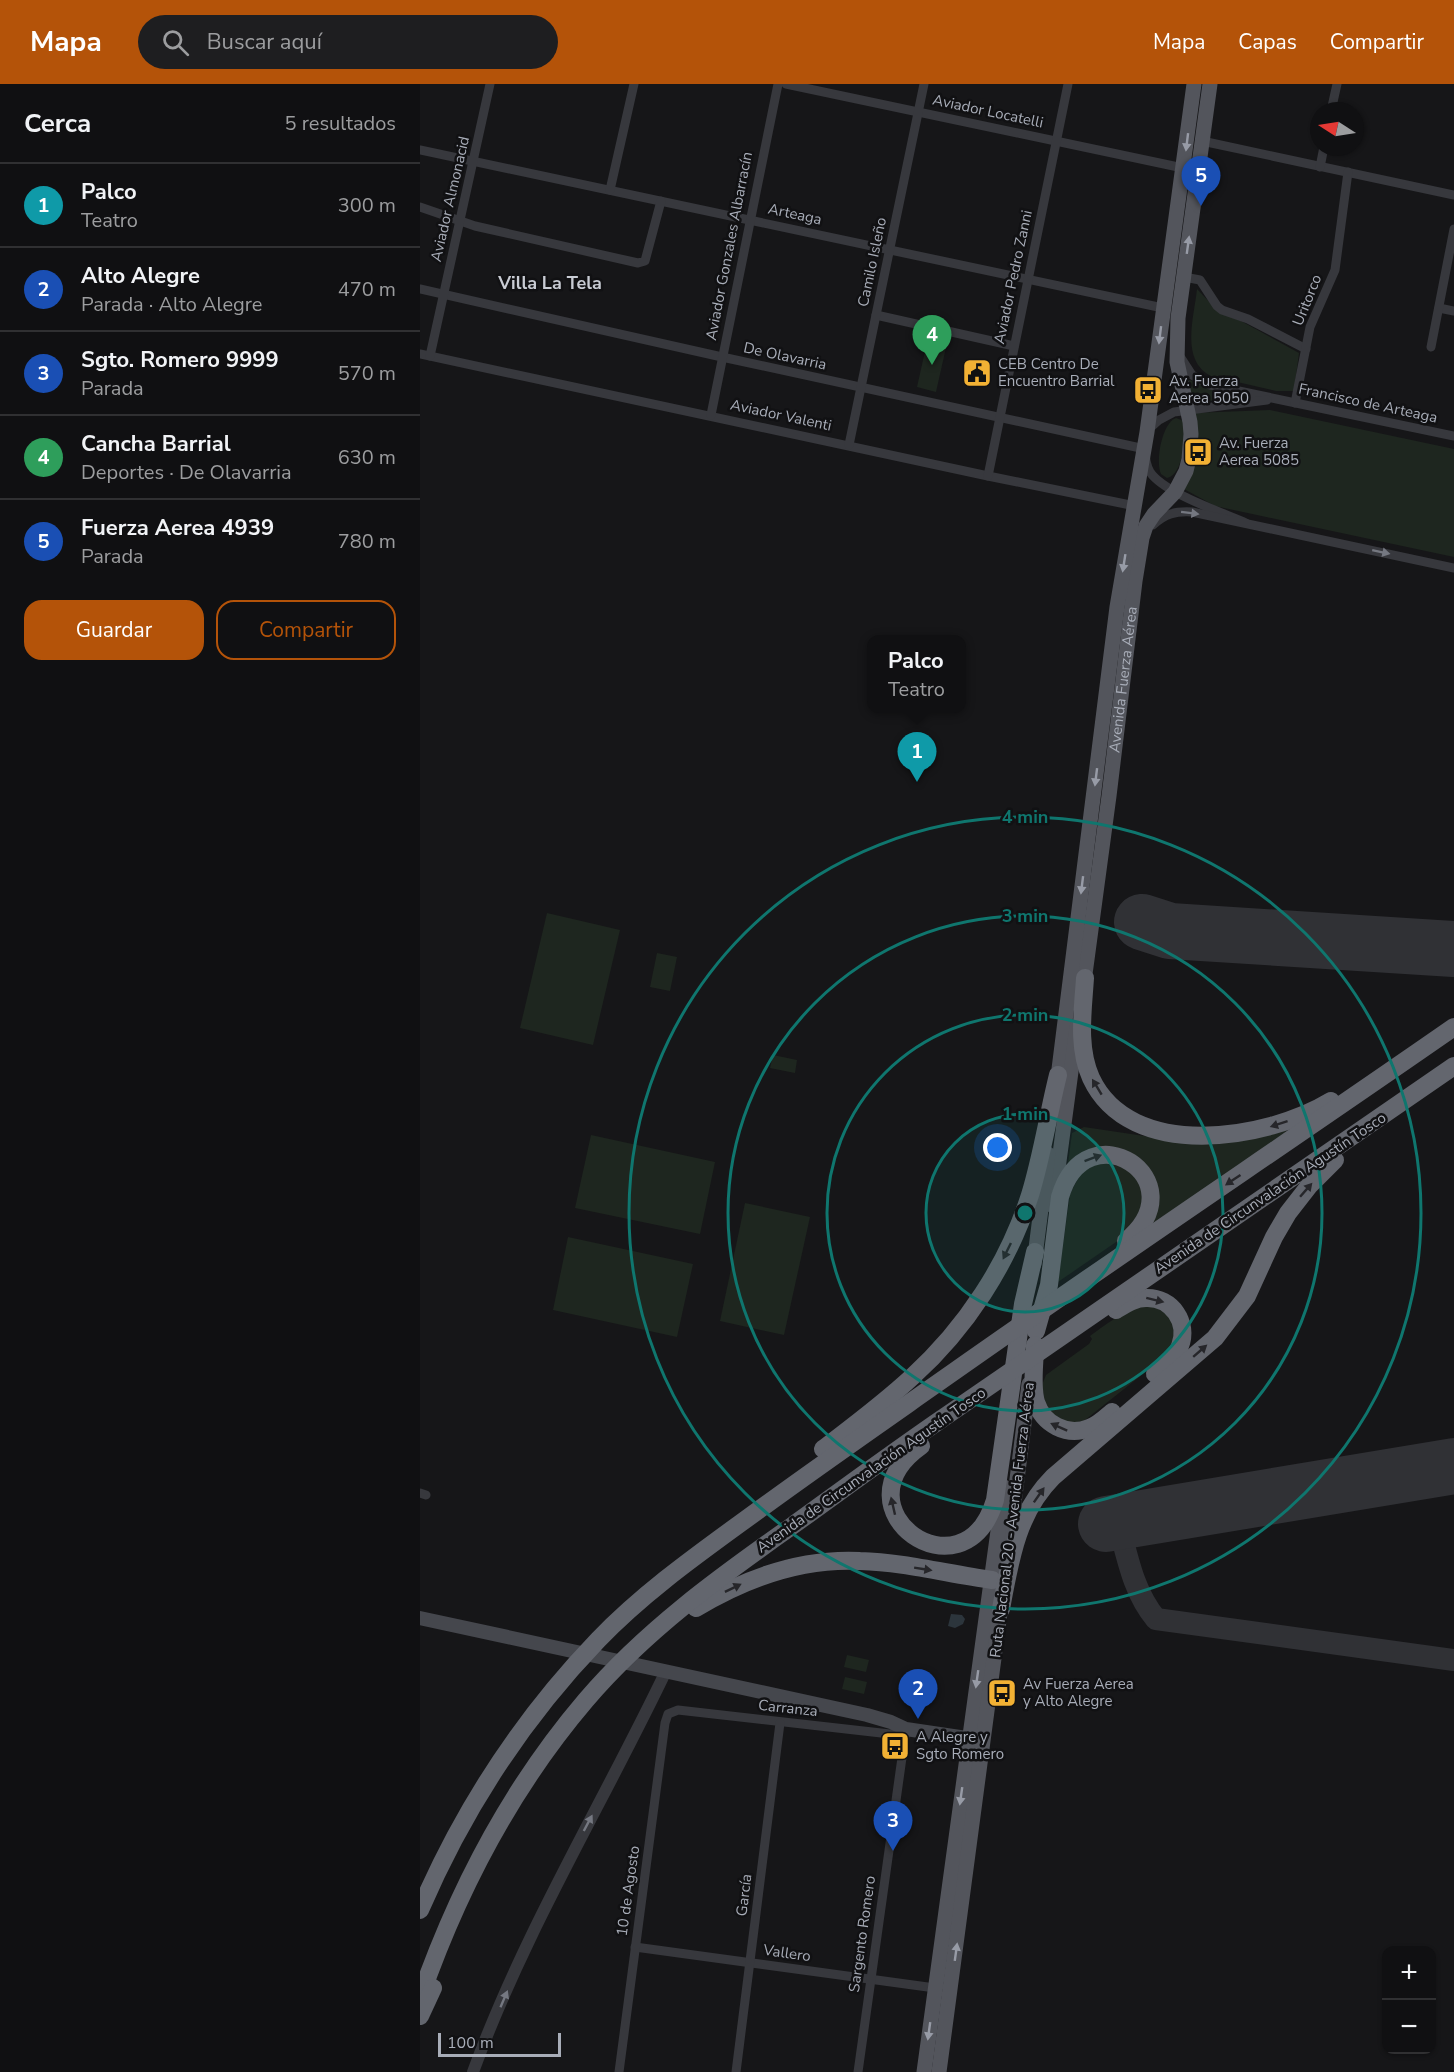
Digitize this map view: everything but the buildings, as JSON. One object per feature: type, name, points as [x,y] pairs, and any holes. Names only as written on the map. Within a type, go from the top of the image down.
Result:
[{"type":"highway","points":[[1085,978],[1083,1041],[1086,1064],[1091,1078],[1106,1100],[1119,1113],[1136,1122],[1160,1130],[1206,1136],[1241,1133],[1274,1126],[1317,1108],[1406,1060]]},
{"type":"highway","name":"Avenida de Circunvalación Agustín Tosco","points":[[420,1910],[458,1831],[483,1787],[539,1707],[621,1618],[692,1558],[877,1425],[1454,1027]]},
{"type":"highway","points":[[1001,1609],[1011,1555],[1019,1530],[1028,1511],[1046,1484],[1215,1338],[1247,1296],[1288,1213],[1322,1172],[1411,1106],[1454,1067]]},
{"type":"highway","name":"Avenida de Circunvalación Agustín Tosco","points":[[420,1998],[441,1941],[470,1876],[509,1805],[560,1732],[609,1675],[652,1633],[738,1564],[896,1451],[1454,1067]]},
{"type":"highway","points":[[808,1461],[914,1376],[958,1328],[984,1293],[1008,1250],[1027,1203],[1058,1075]]},
{"type":"highway","points":[[621,1618],[687,1549],[808,1461],[987,1339],[1134,1234],[1147,1218],[1151,1193],[1145,1176],[1124,1157],[1104,1154],[1085,1160],[1072,1171],[1063,1187],[1046,1287],[1036,1333],[1022,1390],[995,1500],[985,1525],[969,1539],[950,1546],[928,1544],[910,1534],[897,1519],[893,1509],[891,1487],[897,1470],[912,1452],[978,1406],[1027,1360],[1072,1340],[1112,1312],[1136,1299],[1160,1300],[1169,1305],[1180,1319],[1181,1345],[1171,1360],[1097,1424],[1089,1428],[1072,1431],[1056,1427],[1039,1410],[1036,1400],[1022,1390]]},
{"type":"highway","points":[[1022,1390],[1026,1301],[1035,1252]]},
{"type":"highway","points":[[420,2016],[478,1881],[516,1810],[544,1768],[567,1737],[617,1679],[660,1638],[694,1610],[727,1590],[754,1579],[795,1567],[827,1562],[852,1560],[880,1562],[992,1580]]},
{"type":"highway","points":[[420,1883],[453,1818],[502,1739],[532,1699],[600,1639]]},
{"type":"main road","name":"Avenida Fuerza Aérea","points":[[1035,1252],[1117,607],[1148,432],[1194,84]]},
{"type":"main road","name":"Avenida Fuerza Aérea","points":[[1046,1287],[1068,1092],[1107,813],[1134,581],[1142,538],[1150,519],[1175,492],[1186,471],[1189,459],[1191,434],[1188,410],[1178,371],[1177,345],[1210,84]]},
{"type":"main road","points":[[1091,811],[1107,813]]},
{"type":"main road","name":"Ruta Nacional 20 - Avenida Fuerza Aérea","points":[[924,2072],[935,1988],[1001,1609],[1022,1390]]},
{"type":"main road","name":"Ruta Nacional 20 - Avenida Fuerza Aérea","points":[[939,2072],[977,1739],[992,1580],[1022,1390]]},
{"type":"main road","points":[[420,1618],[867,1715],[906,1729],[977,1739]]},
{"type":"street","name":"Aviador Almonacid","points":[[425,355],[444,294],[490,84]]},
{"type":"street","points":[[610,190],[634,84]]},
{"type":"street","name":"Aviador Gonzales Albarracín","points":[[711,415],[778,84]]},
{"type":"street","name":"Aviador Locatelli","points":[[786,84],[1184,168]]},
{"type":"street","name":"Camilo Isleño","points":[[849,445],[924,84]]},
{"type":"street","name":"Aviador Pedro Zanni","points":[[988,476],[1068,84]]},
{"type":"street","points":[[1333,102],[1337,84]]},
{"type":"street","points":[[1202,141],[1454,195]]},
{"type":"street","name":"Arteaga","points":[[420,150],[1163,308]]},
{"type":"street","points":[[1320,166],[1322,156]]},
{"type":"street","name":"Uritorco","points":[[1295,403],[1312,319],[1335,270],[1348,172]]},
{"type":"street","points":[[420,207],[460,222],[638,263],[645,261],[661,201]]},
{"type":"street","points":[[1431,347],[1454,229]]},
{"type":"street","points":[[1184,277],[1200,280],[1216,306],[1222,310],[1248,318],[1306,350]]},
{"type":"street","name":"De Olavarria","points":[[420,289],[1145,449]]},
{"type":"street","points":[[1438,308],[1454,311]]},
{"type":"street","points":[[876,315],[1014,346]]},
{"type":"street","name":"Francisco de Arteaga","points":[[1177,345],[1188,370],[1202,382],[1454,436]]},
{"type":"street","name":"Aviador Valenti","points":[[425,355],[1136,506]]},
{"type":"street","name":"Francisco de Arteaga","points":[[1148,432],[1154,423],[1163,417],[1188,410],[1275,399]]},
{"type":"street","points":[[1145,449],[1145,460],[1150,472],[1160,482],[1175,492],[1246,523]]},
{"type":"street","points":[[1142,538],[1160,519],[1173,512],[1192,512],[1454,568]]},
{"type":"street","points":[[473,2072],[546,1904],[660,1670]]},
{"type":"street","name":"Carranza","points":[[668,1714],[678,1710],[890,1734],[906,1729]]},
{"type":"street","name":"10 de Agosto","points":[[619,2072],[668,1714]]},
{"type":"street","name":"García","points":[[736,2072],[780,1722]]},
{"type":"street","name":"Sargento Romero","points":[[858,2072],[906,1729]]},
{"type":"street","name":"Vallero","points":[[635,1947],[935,1988]]},
{"type":"shaded area","points":[[1197,289],[1219,312],[1241,321],[1299,353],[1294,391],[1276,391],[1211,376],[1201,369],[1195,360],[1191,337]]},
{"type":"shaded area","points":[[928,338],[947,343],[936,392],[917,387]]},
{"type":"shaded area","points":[[1187,379],[1239,398],[1190,403]]},
{"type":"shaded area","points":[[1270,410],[1454,449],[1454,557],[1215,506],[1184,489],[1193,413]]},
{"type":"shaded area","points":[[1176,418],[1184,421],[1183,454],[1177,470],[1167,478],[1161,474],[1159,468],[1159,452],[1167,427]]},
{"type":"shaded area","points":[[547,913],[620,930],[593,1045],[520,1028]]},
{"type":"shaded area","points":[[657,953],[677,957],[670,991],[650,987]]},
{"type":"shaded area","points":[[773,1055],[797,1060],[795,1073],[770,1068]]},
{"type":"shaded area","points":[[1084,1127],[1178,1141],[1292,1127],[1263,1150],[1147,1227],[1140,1162],[1070,1166],[1068,1163],[1072,1133]]},
{"type":"shaded area","points":[[591,1135],[715,1162],[700,1234],[575,1208]]},
{"type":"shaded area","points":[[1097,1160],[1136,1171],[1145,1205],[1119,1240],[1058,1282],[1070,1194],[1080,1175]]},
{"type":"shaded area","points":[[745,1203],[810,1217],[784,1335],[720,1321]]},
{"type":"shaded area","points":[[568,1237],[693,1264],[677,1337],[553,1310]]},
{"type":"shaded area","points":[[1152,1305],[1170,1316],[1176,1332],[1171,1349],[1158,1362],[1085,1420],[1064,1421],[1046,1409],[1042,1385],[1046,1375],[1089,1344],[1092,1339],[1090,1336],[1112,1320],[1134,1309]]},
{"type":"shaded area","points":[[951,1614],[962,1615],[965,1619],[963,1624],[955,1628],[948,1626]]},
{"type":"shaded area","points":[[847,1655],[869,1660],[866,1672],[844,1667]]},
{"type":"shaded area","points":[[845,1677],[867,1682],[864,1694],[842,1689]]},
{"type":"taxiway","points":[[1118,1522],[1136,1585],[1156,1619],[1454,1660]]},
{"type":"runway","points":[[1142,922],[1170,931],[1454,949]]},
{"type":"runway","points":[[1106,1524],[1454,1466]]},
{"type":"place","name":"Fuerza Aerea 4939","points":[[1201,206]]},
{"type":"place","name":"Cancha Barrial","points":[[932,365]]},
{"type":"place","name":"CEB Centro De Encuentro Barrial","points":[[977,373]]},
{"type":"place","name":"Av. Fuerza Aerea 5050","points":[[1148,390]]},
{"type":"place","name":"Av. Fuerza Aerea 5085","points":[[1198,452]]},
{"type":"place","name":"Palco","points":[[917,782]]},
{"type":"place","name":"Av Fuerza Aerea y Alto Alegre","points":[[1002,1693]]},
{"type":"place","name":"Alto Alegre","points":[[918,1719]]},
{"type":"place","name":"A Alegre y Sgto Romero","points":[[895,1746]]},
{"type":"place","name":"Sgto. Romero 9999","points":[[893,1851]]},
{"type":"district","name":"Villa La Tela","points":[[550,283]]}]
